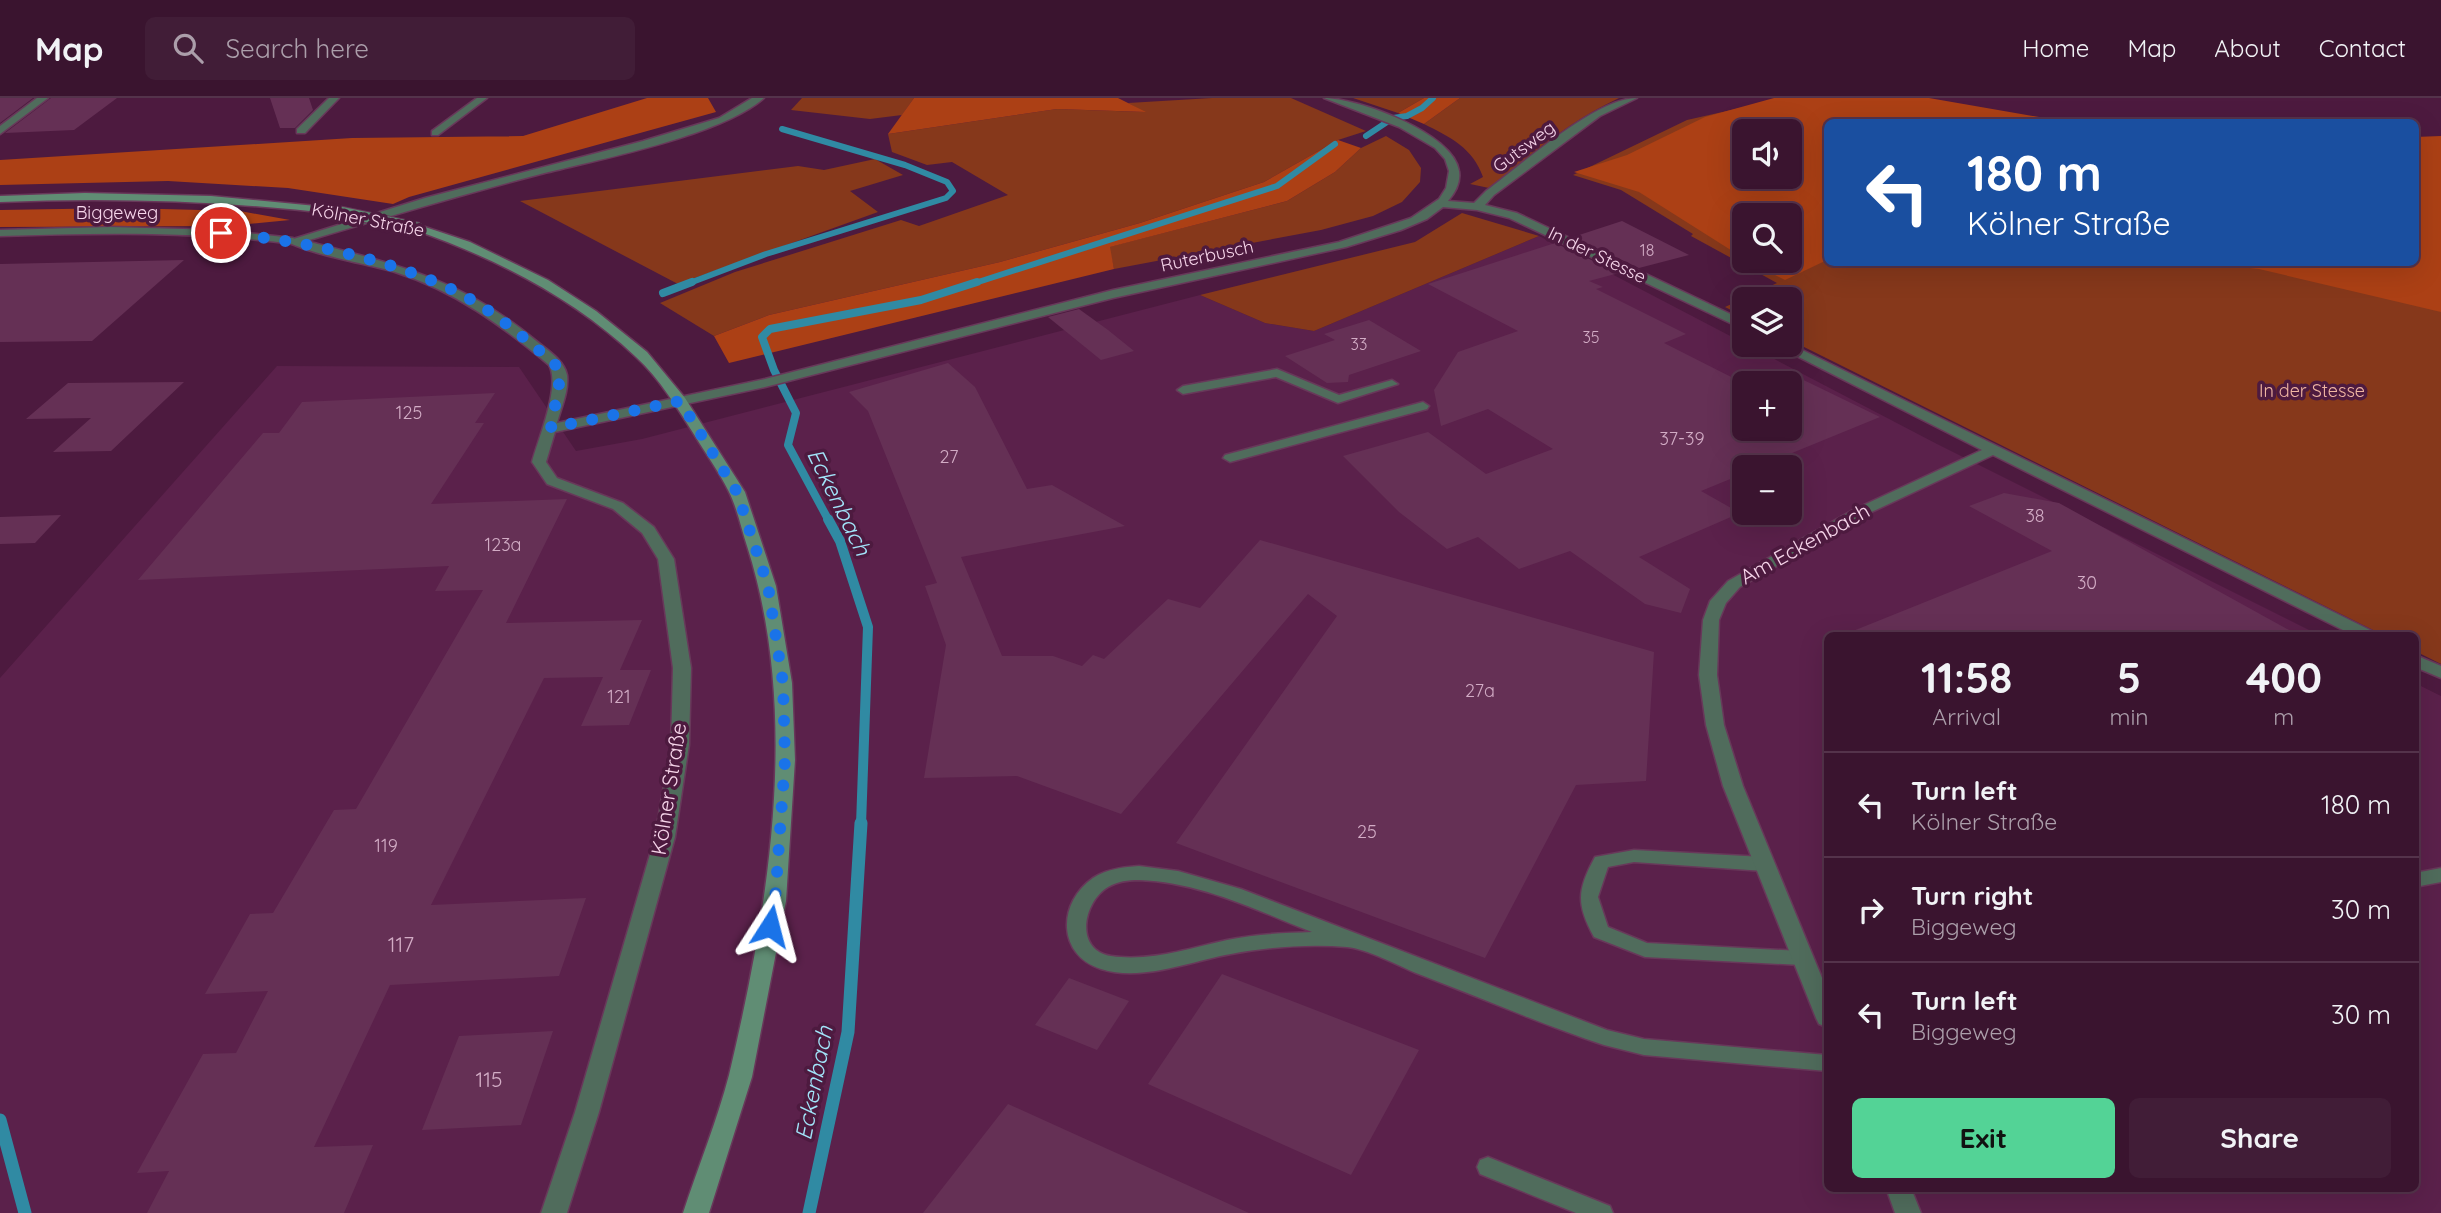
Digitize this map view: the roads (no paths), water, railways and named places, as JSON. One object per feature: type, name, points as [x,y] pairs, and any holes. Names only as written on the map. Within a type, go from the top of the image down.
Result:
[{"type":"main road","name":"Kölner Straße","points":[[0,199],[168,197],[272,203],[337,211],[419,228],[497,258],[592,314],[642,355],[680,401],[737,492],[768,586],[783,683],[785,760],[775,901],[740,1077],[696,1213]]},
{"type":"street","points":[[0,131],[43,98]]},
{"type":"street","points":[[301,131],[334,98]]},
{"type":"street","points":[[293,241],[722,120],[743,102],[759,98]]},
{"type":"street","points":[[1329,98],[1434,141],[1450,157],[1454,170],[1452,186],[1442,204]]},
{"type":"street","name":"Gutsweg","points":[[1477,207],[1490,193],[1597,114],[1632,98]]},
{"type":"street","name":"In der Stesse","points":[[1442,204],[1477,207],[1513,215],[1732,320]]},
{"type":"street","name":"Ruterbusch","points":[[680,401],[794,376],[1024,315],[1349,243],[1418,219],[1442,204]]},
{"type":"street","name":"Biggeweg","points":[[293,241],[393,268],[458,292],[487,310],[554,363],[561,373],[551,428]]},
{"type":"street","points":[[1802,355],[2359,632]]},
{"type":"street","points":[[551,428],[680,401]]},
{"type":"street","name":"Kölner Straße","points":[[551,428],[539,462],[552,481],[618,506],[648,530],[666,559],[682,668],[680,745],[665,837],[587,1112],[554,1213]]},
{"type":"street","name":"Am Eckenbach","points":[[1824,1005],[1820,987],[1801,958],[1739,806],[1715,725],[1708,675],[1711,620],[1718,601],[1734,583],[1858,513],[1991,451]]},
{"type":"street","points":[[2419,662],[2441,673]]},
{"type":"street","points":[[1900,1192],[1908,1213]]},
{"type":"lane","points":[[435,133],[483,98]]},
{"type":"lane","name":"Biggeweg","points":[[0,233],[83,230],[203,231],[293,241]]},
{"type":"lane","points":[[1183,390],[1277,373],[1338,399],[1392,384]]},
{"type":"lane","points":[[1230,458],[1423,406]]},
{"type":"lane","points":[[1764,864],[1634,856],[1602,862],[1588,887],[1590,909],[1601,932],[1645,950],[1801,958]]},
{"type":"lane","points":[[1351,940],[1294,939],[1242,944],[1134,965],[1114,965],[1094,960],[1080,947],[1074,925],[1083,899],[1104,881],[1149,873],[1202,883],[1351,940],[1604,1037],[1644,1047],[1824,1063]]},
{"type":"lane","points":[[2419,879],[2441,875]]},
{"type":"lane","points":[[1488,1167],[1602,1213]]},
{"type":"waterway","name":"Eckenbach","points":[[1366,136],[1393,118],[1407,116],[1422,108],[1433,98]]},
{"type":"waterway","points":[[687,284],[766,254],[946,198],[953,191],[947,182],[905,165],[782,129]]},
{"type":"waterway","name":"Eckenbach","points":[[972,284],[1277,186],[1335,144]]},
{"type":"waterway","points":[[663,293],[692,282]]},
{"type":"waterway","name":"Eckenbach","points":[[829,521],[788,445],[796,413],[774,370],[762,337],[770,329],[921,300],[977,282]]},
{"type":"waterway","name":"Eckenbach","points":[[828,519],[840,541],[868,627],[861,825]]},
{"type":"waterway","name":"Eckenbach","points":[[809,1213],[848,1032],[861,823]]},
{"type":"waterway","points":[[0,1120],[25,1213]]}]
